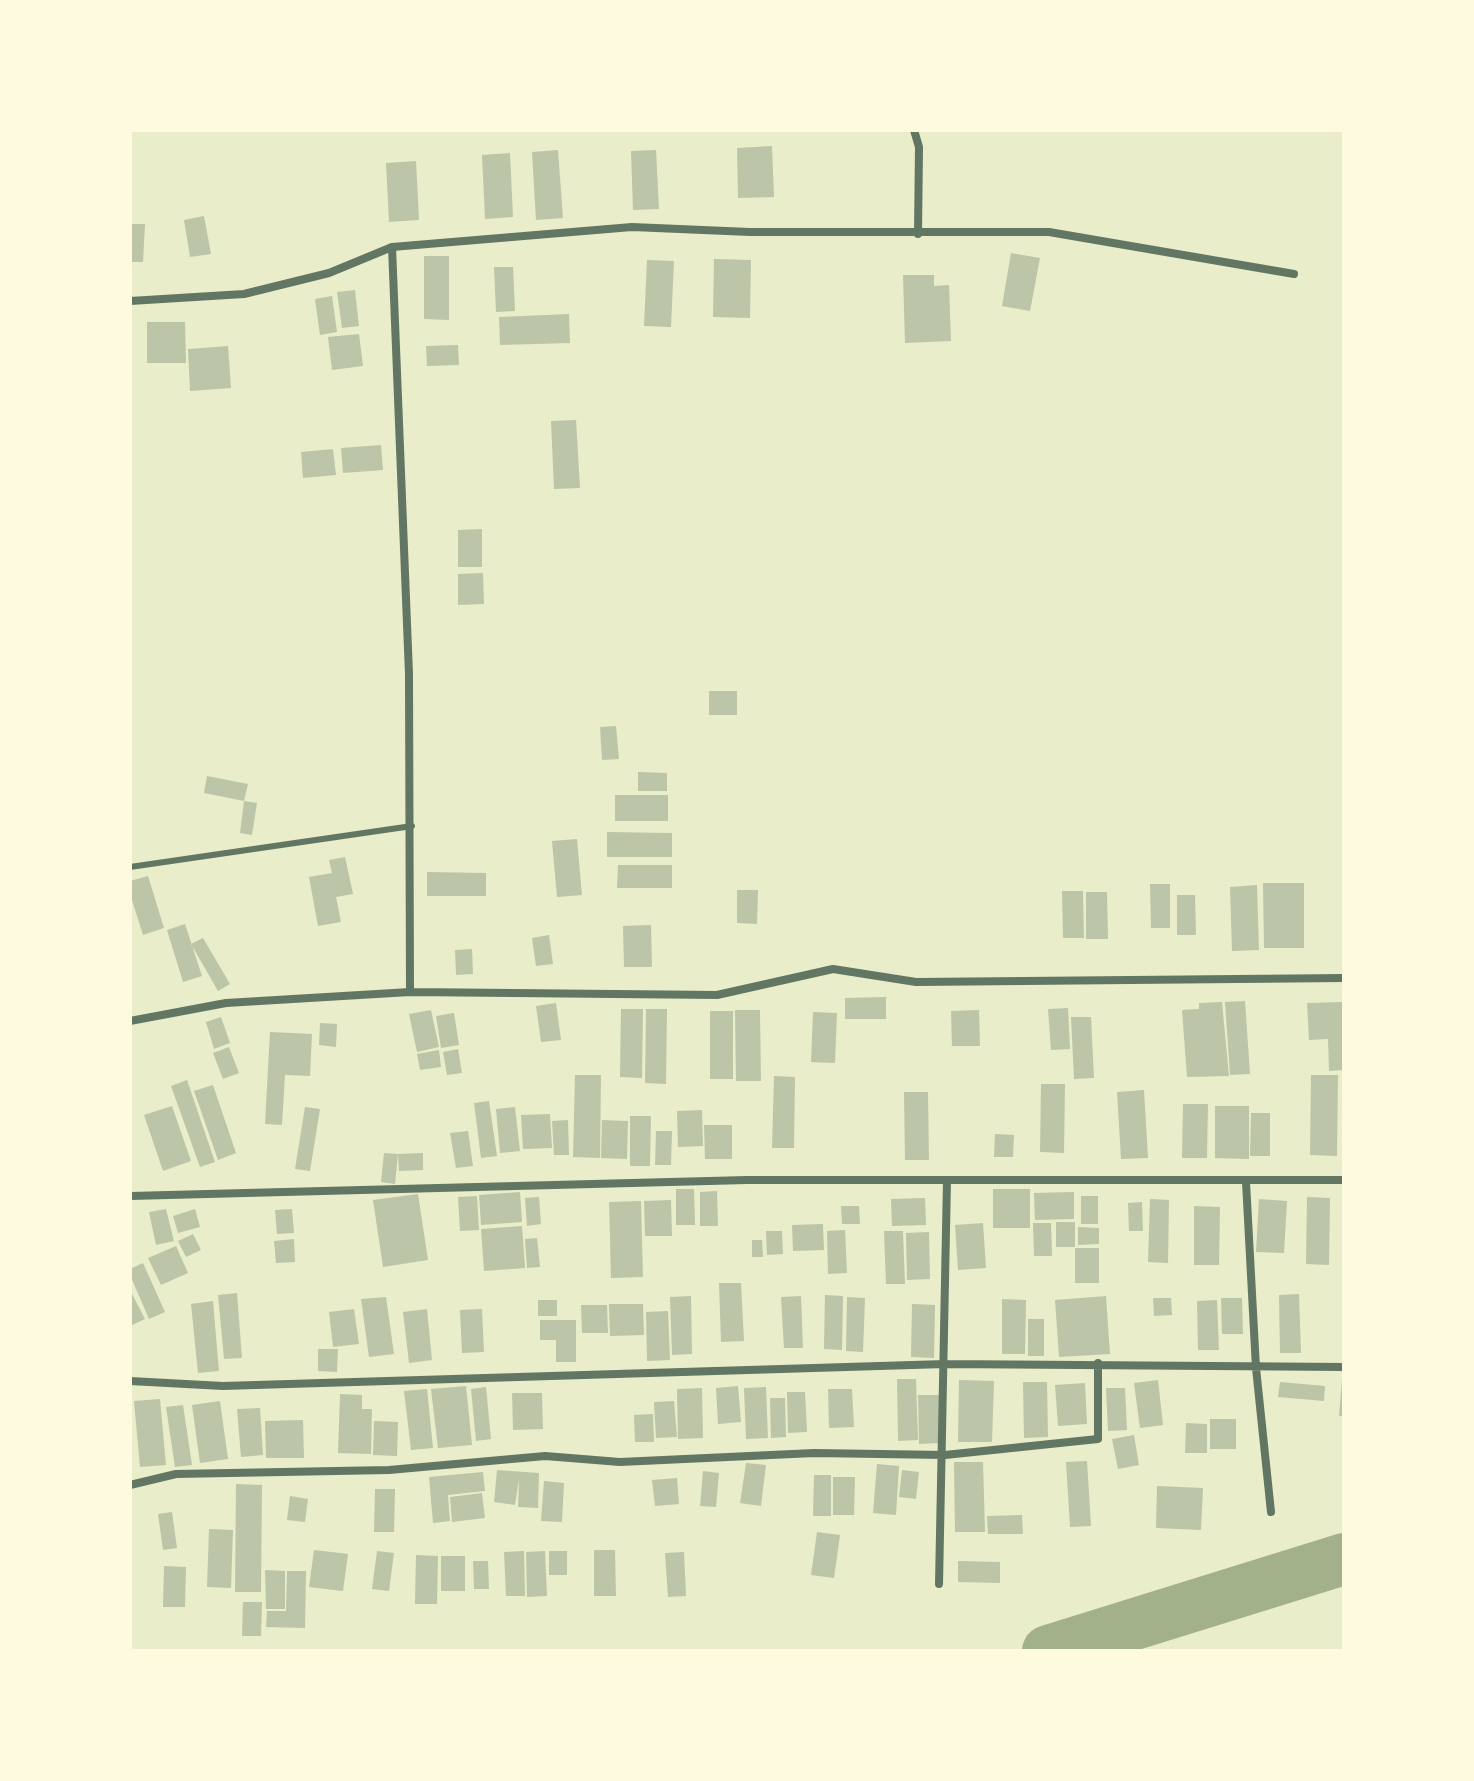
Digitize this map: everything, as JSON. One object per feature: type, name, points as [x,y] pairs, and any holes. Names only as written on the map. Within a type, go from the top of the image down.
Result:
[{"type":"street","points":[[914,130],[919,147],[918,234]]},
{"type":"street","points":[[130,301],[244,294],[329,273],[392,247],[632,227],[750,232],[1049,232],[1294,274]]},
{"type":"street","points":[[392,247],[412,826],[410,992]]},
{"type":"street","points":[[130,1021],[226,1003],[410,992],[717,995],[833,969],[916,982],[1344,978]]},
{"type":"street","points":[[130,1196],[747,1180],[1344,1180]]},
{"type":"street","points":[[939,1584],[945,1455],[943,1293],[947,1180]]},
{"type":"street","points":[[1246,1182],[1256,1368],[1271,1512]]},
{"type":"street","points":[[130,1485],[176,1474],[389,1470],[545,1456],[620,1462],[814,1453],[945,1455],[1098,1439],[1098,1363]]},
{"type":"street","points":[[130,1381],[223,1386],[945,1364],[1344,1367]]},
{"type":"lane","points":[[130,867],[412,826]]},
{"type":"building","points":[[772,146],[774,197],[738,198],[737,148]]},
{"type":"building","points":[[558,150],[563,218],[536,220],[532,152]]},
{"type":"building","points":[[656,150],[659,209],[633,210],[631,151]]},
{"type":"building","points":[[510,153],[513,217],[485,219],[482,155]]},
{"type":"building","points":[[416,161],[419,220],[389,222],[386,163]]},
{"type":"building","points":[[204,216],[211,254],[190,257],[184,220]]},
{"type":"building","points":[[130,224],[145,224],[143,262],[130,262]]},
{"type":"building","points":[[1011,253],[1040,258],[1030,311],[1002,306]]},
{"type":"building","points":[[424,256],[449,256],[449,320],[424,319]]},
{"type":"building","points":[[714,259],[751,260],[750,318],[713,317]]},
{"type":"building","points":[[647,260],[674,261],[671,327],[644,326]]},
{"type":"building","points":[[494,267],[513,267],[515,311],[496,312]]},
{"type":"building","points":[[903,275],[934,275],[934,286],[949,285],[951,341],[905,343]]},
{"type":"building","points":[[355,290],[359,326],[342,328],[337,292]]},
{"type":"building","points":[[332,296],[337,332],[320,335],[315,299]]},
{"type":"building","points":[[569,314],[570,343],[500,345],[499,317]]},
{"type":"building","points":[[147,322],[185,322],[186,363],[147,363]]},
{"type":"building","points":[[359,334],[363,366],[332,370],[328,337]]},
{"type":"building","points":[[458,345],[459,365],[427,366],[426,346]]},
{"type":"building","points":[[228,346],[231,388],[190,391],[188,349]]},
{"type":"building","points":[[576,420],[580,488],[554,489],[551,421]]},
{"type":"building","points":[[381,445],[383,470],[343,473],[341,448]]},
{"type":"building","points":[[333,449],[336,475],[303,478],[301,452]]},
{"type":"building","points":[[482,529],[482,567],[458,567],[458,530]]},
{"type":"building","points":[[483,573],[484,604],[458,605],[458,574]]},
{"type":"building","points":[[709,691],[737,691],[737,715],[709,715]]},
{"type":"building","points":[[616,726],[619,759],[602,760],[600,727]]},
{"type":"building","points":[[638,772],[667,773],[667,791],[638,791]]},
{"type":"building","points":[[207,776],[248,784],[244,801],[204,793]]},
{"type":"building","points":[[615,795],[668,795],[668,821],[615,821]]},
{"type":"building","points":[[244,801],[257,803],[252,835],[240,833]]},
{"type":"building","points":[[607,832],[672,833],[672,857],[607,857]]},
{"type":"building","points":[[577,839],[582,895],[557,897],[552,841]]},
{"type":"building","points":[[345,857],[353,894],[336,897],[341,922],[318,926],[309,877],[332,873],[329,860]]},
{"type":"building","points":[[618,865],[672,865],[672,888],[617,888]]},
{"type":"building","points":[[427,872],[486,873],[486,896],[427,896]]},
{"type":"building","points":[[148,876],[164,928],[143,935],[130,894],[130,881]]},
{"type":"building","points":[[1263,883],[1304,883],[1304,948],[1264,948]]},
{"type":"building","points":[[1150,884],[1170,884],[1170,928],[1151,928]]},
{"type":"building","points":[[1257,885],[1259,950],[1232,951],[1230,887]]},
{"type":"building","points":[[737,890],[758,890],[757,924],[737,923]]},
{"type":"building","points":[[1062,891],[1083,891],[1084,938],[1063,938]]},
{"type":"building","points":[[1086,892],[1107,892],[1108,939],[1086,939]]},
{"type":"building","points":[[1177,895],[1195,895],[1196,935],[1177,935]]},
{"type":"building","points":[[185,924],[202,976],[183,982],[167,930]]},
{"type":"building","points":[[651,925],[652,967],[624,967],[623,926]]},
{"type":"building","points":[[549,935],[553,964],[536,966],[532,938]]},
{"type":"building","points":[[203,938],[230,984],[218,991],[191,944]]},
{"type":"building","points":[[472,949],[473,974],[456,975],[455,950]]},
{"type":"building","points":[[886,997],[886,1019],[845,1019],[845,998]]},
{"type":"building","points":[[1245,1001],[1250,1074],[1230,1075],[1225,1002]]},
{"type":"building","points":[[1222,1002],[1229,1076],[1187,1077],[1182,1010],[1199,1009],[1199,1003]]},
{"type":"building","points":[[1344,1002],[1344,1070],[1329,1071],[1328,1039],[1309,1040],[1307,1003]]},
{"type":"building","points":[[556,1003],[561,1040],[541,1042],[536,1006]]},
{"type":"building","points":[[1068,1008],[1070,1049],[1051,1050],[1048,1009]]},
{"type":"building","points":[[621,1009],[643,1009],[642,1078],[620,1077]]},
{"type":"building","points":[[646,1009],[667,1009],[666,1084],[645,1083]]},
{"type":"building","points":[[431,1010],[439,1047],[417,1052],[409,1014]]},
{"type":"building","points":[[735,1010],[760,1010],[761,1081],[736,1081]]},
{"type":"building","points":[[979,1010],[980,1046],[952,1046],[951,1011]]},
{"type":"building","points":[[710,1011],[733,1011],[733,1079],[710,1079]]},
{"type":"building","points":[[813,1012],[837,1013],[835,1063],[811,1062]]},
{"type":"building","points":[[454,1013],[459,1045],[441,1048],[436,1016]]},
{"type":"building","points":[[221,1017],[230,1043],[214,1049],[206,1022]]},
{"type":"building","points":[[1071,1017],[1091,1017],[1094,1078],[1074,1079]]},
{"type":"building","points":[[320,1023],[337,1024],[336,1047],[319,1045]]},
{"type":"building","points":[[270,1032],[312,1034],[310,1076],[285,1075],[282,1125],[265,1124]]},
{"type":"building","points":[[229,1047],[239,1073],[223,1079],[213,1053]]},
{"type":"building","points":[[458,1049],[462,1073],[447,1075],[443,1052]]},
{"type":"building","points":[[439,1050],[441,1067],[420,1070],[417,1054]]},
{"type":"building","points":[[575,1075],[601,1075],[600,1158],[573,1157]]},
{"type":"building","points":[[1311,1075],[1338,1075],[1337,1156],[1310,1155]]},
{"type":"building","points":[[774,1076],[795,1077],[794,1148],[772,1148]]},
{"type":"building","points":[[187,1080],[215,1162],[200,1167],[171,1086]]},
{"type":"building","points":[[1041,1084],[1065,1084],[1064,1153],[1040,1152]]},
{"type":"building","points":[[213,1085],[236,1153],[218,1160],[194,1091]]},
{"type":"building","points":[[1144,1090],[1148,1158],[1121,1159],[1117,1092]]},
{"type":"building","points":[[904,1092],[928,1092],[929,1160],[905,1160]]},
{"type":"building","points":[[489,1101],[497,1156],[481,1158],[474,1103]]},
{"type":"building","points":[[1183,1104],[1208,1104],[1207,1158],[1182,1158]]},
{"type":"building","points":[[172,1106],[191,1161],[163,1171],[144,1115]]},
{"type":"building","points":[[1215,1106],[1249,1106],[1249,1159],[1215,1158]]},
{"type":"building","points":[[305,1107],[320,1109],[310,1171],[295,1169]]},
{"type":"building","points":[[515,1107],[520,1151],[500,1153],[496,1109]]},
{"type":"building","points":[[702,1110],[703,1146],[678,1147],[677,1111]]},
{"type":"building","points":[[1251,1113],[1270,1113],[1270,1156],[1250,1156]]},
{"type":"building","points":[[550,1114],[552,1148],[523,1149],[521,1115]]},
{"type":"building","points":[[630,1116],[651,1116],[650,1166],[630,1166]]},
{"type":"building","points":[[568,1120],[569,1155],[554,1155],[552,1121]]},
{"type":"building","points":[[602,1120],[628,1121],[627,1159],[601,1158]]},
{"type":"building","points":[[704,1125],[732,1125],[732,1159],[705,1159]]},
{"type":"building","points":[[468,1131],[473,1166],[456,1168],[450,1133]]},
{"type":"building","points":[[656,1131],[672,1131],[671,1165],[655,1165]]},
{"type":"building","points":[[995,1134],[1014,1135],[1013,1157],[994,1157]]},
{"type":"building","points":[[384,1153],[398,1154],[395,1184],[381,1182]]},
{"type":"building","points":[[423,1153],[423,1170],[399,1171],[398,1154]]},
{"type":"building","points":[[676,1189],[694,1189],[695,1225],[676,1225]]},
{"type":"building","points":[[993,1189],[1030,1189],[1030,1228],[993,1228]]},
{"type":"building","points":[[717,1191],[718,1226],[700,1226],[700,1192]]},
{"type":"building","points":[[520,1192],[522,1222],[481,1225],[479,1195]]},
{"type":"building","points":[[1074,1192],[1074,1219],[1035,1220],[1034,1193]]},
{"type":"building","points":[[418,1194],[428,1260],[383,1267],[373,1200]]},
{"type":"building","points":[[477,1196],[479,1230],[460,1231],[458,1197]]},
{"type":"building","points":[[1081,1196],[1098,1196],[1098,1224],[1081,1224]]},
{"type":"building","points":[[539,1197],[541,1224],[527,1226],[525,1198]]},
{"type":"building","points":[[1307,1197],[1330,1198],[1329,1265],[1306,1264]]},
{"type":"building","points":[[925,1198],[926,1225],[892,1226],[891,1199]]},
{"type":"building","points":[[1150,1199],[1169,1200],[1168,1263],[1148,1262]]},
{"type":"building","points":[[1259,1199],[1287,1201],[1284,1253],[1256,1252]]},
{"type":"building","points":[[671,1200],[672,1236],[645,1236],[644,1201]]},
{"type":"building","points":[[641,1201],[643,1277],[611,1278],[609,1202]]},
{"type":"building","points":[[1142,1202],[1143,1231],[1129,1231],[1128,1203]]},
{"type":"building","points":[[841,1206],[859,1206],[860,1224],[842,1224]]},
{"type":"building","points":[[1194,1206],[1220,1207],[1219,1265],[1194,1265]]},
{"type":"building","points":[[166,1209],[174,1241],[156,1245],[149,1212]]},
{"type":"building","points":[[195,1209],[200,1227],[178,1233],[173,1216]]},
{"type":"building","points":[[292,1209],[294,1233],[277,1234],[275,1210]]},
{"type":"building","points":[[1056,1222],[1075,1222],[1075,1247],[1056,1247]]},
{"type":"building","points":[[983,1223],[986,1268],[958,1270],[955,1225]]},
{"type":"building","points":[[1033,1223],[1051,1223],[1052,1256],[1034,1256]]},
{"type":"building","points":[[823,1224],[824,1250],[793,1251],[792,1225]]},
{"type":"building","points":[[522,1226],[525,1268],[484,1271],[481,1229]]},
{"type":"building","points":[[1078,1227],[1099,1228],[1099,1244],[1078,1245]]},
{"type":"building","points":[[845,1230],[847,1273],[828,1274],[827,1231]]},
{"type":"building","points":[[766,1231],[782,1231],[783,1254],[767,1255]]},
{"type":"building","points":[[884,1231],[903,1231],[905,1284],[886,1284]]},
{"type":"building","points":[[929,1232],[930,1279],[907,1280],[906,1233]]},
{"type":"building","points":[[193,1234],[201,1250],[186,1257],[178,1241]]},
{"type":"building","points":[[537,1238],[540,1267],[527,1268],[525,1239]]},
{"type":"building","points":[[294,1239],[295,1262],[276,1263],[274,1241]]},
{"type":"building","points":[[752,1240],[762,1240],[763,1257],[752,1257]]},
{"type":"building","points":[[176,1246],[188,1273],[161,1285],[148,1258]]},
{"type":"building","points":[[1075,1248],[1099,1248],[1099,1283],[1075,1283]]},
{"type":"building","points":[[143,1263],[165,1312],[149,1319],[130,1275],[130,1269]]},
{"type":"building","points":[[719,1283],[741,1283],[744,1341],[721,1342]]},
{"type":"building","points":[[130,1290],[145,1319],[130,1326]]},
{"type":"building","points":[[237,1293],[242,1358],[224,1359],[218,1295]]},
{"type":"building","points":[[1299,1294],[1301,1353],[1280,1353],[1279,1295]]},
{"type":"building","points":[[825,1295],[843,1296],[842,1350],[824,1349]]},
{"type":"building","points":[[691,1296],[692,1354],[672,1355],[670,1297]]},
{"type":"building","points":[[801,1296],[803,1348],[784,1348],[781,1297]]},
{"type":"building","points":[[1106,1296],[1110,1354],[1059,1357],[1055,1300]]},
{"type":"building","points":[[386,1297],[394,1354],[369,1357],[361,1299]]},
{"type":"building","points":[[847,1297],[865,1298],[863,1352],[846,1351]]},
{"type":"building","points":[[1153,1298],[1171,1298],[1172,1315],[1154,1316]]},
{"type":"building","points":[[1221,1298],[1242,1298],[1243,1334],[1222,1334]]},
{"type":"building","points":[[1002,1299],[1026,1300],[1025,1354],[1002,1354]]},
{"type":"building","points":[[538,1300],[557,1300],[557,1316],[538,1316]]},
{"type":"building","points":[[1217,1300],[1219,1350],[1198,1350],[1197,1301]]},
{"type":"building","points":[[213,1301],[219,1371],[198,1373],[191,1304]]},
{"type":"building","points":[[609,1304],[643,1304],[644,1335],[610,1336]]},
{"type":"building","points":[[912,1304],[935,1305],[934,1358],[911,1357]]},
{"type":"building","points":[[581,1305],[607,1305],[608,1333],[582,1333]]},
{"type":"building","points":[[354,1309],[359,1344],[333,1347],[329,1312]]},
{"type":"building","points":[[427,1309],[432,1360],[409,1363],[403,1312]]},
{"type":"building","points":[[482,1309],[484,1352],[462,1353],[460,1310]]},
{"type":"building","points":[[668,1311],[670,1360],[647,1361],[646,1312]]},
{"type":"building","points":[[1028,1319],[1044,1319],[1044,1356],[1028,1356]]},
{"type":"building","points":[[540,1320],[576,1320],[576,1362],[556,1362],[556,1340],[540,1340]]},
{"type":"building","points":[[318,1349],[338,1349],[337,1372],[318,1371]]},
{"type":"building","points":[[897,1379],[916,1379],[918,1440],[898,1441]]},
{"type":"building","points":[[959,1380],[994,1381],[992,1442],[958,1442]]},
{"type":"building","points":[[1158,1380],[1163,1425],[1140,1428],[1134,1383]]},
{"type":"building","points":[[1342,1380],[1344,1416],[1339,1416]]},
{"type":"building","points":[[1023,1382],[1047,1382],[1048,1437],[1024,1438]]},
{"type":"building","points":[[1280,1382],[1325,1386],[1324,1401],[1278,1397]]},
{"type":"building","points":[[1085,1383],[1087,1424],[1058,1426],[1055,1385]]},
{"type":"building","points":[[466,1386],[472,1445],[438,1448],[431,1389]]},
{"type":"building","points":[[738,1386],[741,1422],[718,1424],[716,1388]]},
{"type":"building","points":[[486,1387],[491,1439],[476,1441],[471,1389]]},
{"type":"building","points":[[766,1387],[768,1438],[746,1439],[744,1388]]},
{"type":"building","points":[[702,1388],[703,1438],[678,1439],[677,1389]]},
{"type":"building","points":[[1106,1388],[1125,1388],[1127,1430],[1108,1431]]},
{"type":"building","points":[[427,1389],[433,1448],[411,1450],[404,1391]]},
{"type":"building","points":[[828,1389],[852,1389],[854,1427],[829,1428]]},
{"type":"building","points":[[787,1392],[805,1392],[807,1432],[788,1433]]},
{"type":"building","points":[[512,1393],[542,1393],[543,1429],[513,1430]]},
{"type":"building","points":[[340,1394],[362,1395],[362,1409],[372,1409],[371,1454],[338,1453]]},
{"type":"building","points":[[918,1395],[939,1395],[940,1443],[919,1444]]},
{"type":"building","points":[[770,1398],[785,1398],[786,1437],[771,1438]]},
{"type":"building","points":[[160,1399],[166,1465],[140,1467],[134,1401]]},
{"type":"building","points":[[220,1401],[228,1459],[200,1463],[192,1405]]},
{"type":"building","points":[[674,1401],[677,1437],[656,1438],[654,1402]]},
{"type":"building","points":[[183,1405],[192,1465],[175,1467],[166,1407]]},
{"type":"building","points":[[260,1408],[263,1455],[241,1457],[237,1409]]},
{"type":"building","points":[[653,1414],[654,1442],[635,1442],[634,1415]]},
{"type":"building","points":[[1210,1419],[1236,1419],[1236,1449],[1210,1449]]},
{"type":"building","points":[[303,1420],[304,1458],[266,1458],[265,1421]]},
{"type":"building","points":[[374,1421],[398,1422],[397,1456],[373,1455]]},
{"type":"building","points":[[1186,1423],[1207,1424],[1207,1453],[1185,1453]]},
{"type":"building","points":[[1134,1435],[1139,1465],[1118,1469],[1112,1439]]},
{"type":"building","points":[[1087,1461],[1091,1526],[1070,1527],[1066,1462]]},
{"type":"building","points":[[954,1462],[983,1462],[985,1532],[955,1532]]},
{"type":"building","points":[[746,1463],[766,1465],[761,1506],[740,1503]]},
{"type":"building","points":[[877,1464],[899,1466],[896,1515],[873,1513]]},
{"type":"building","points":[[497,1470],[539,1473],[538,1508],[518,1507],[519,1479],[515,1505],[494,1502]]},
{"type":"building","points":[[902,1470],[919,1472],[916,1499],[899,1497]]},
{"type":"building","points":[[703,1471],[719,1473],[716,1507],[700,1506]]},
{"type":"building","points":[[483,1472],[485,1491],[448,1495],[450,1521],[433,1523],[429,1477]]},
{"type":"building","points":[[814,1475],[831,1475],[831,1516],[813,1516]]},
{"type":"building","points":[[833,1477],[855,1477],[854,1515],[833,1515]]},
{"type":"building","points":[[677,1478],[679,1504],[655,1506],[652,1480]]},
{"type":"building","points":[[544,1481],[564,1483],[562,1522],[541,1521]]},
{"type":"building","points":[[236,1484],[262,1485],[261,1592],[235,1592]]},
{"type":"building","points":[[1157,1486],[1203,1488],[1201,1530],[1156,1528]]},
{"type":"building","points":[[375,1489],[395,1489],[394,1532],[374,1532]]},
{"type":"building","points":[[482,1493],[485,1518],[452,1522],[450,1497]]},
{"type":"building","points":[[290,1496],[308,1499],[305,1522],[287,1520]]},
{"type":"building","points":[[172,1512],[177,1548],[163,1550],[158,1514]]},
{"type":"building","points":[[1022,1515],[1023,1534],[988,1534],[987,1516]]},
{"type":"building","points":[[209,1529],[233,1530],[231,1588],[207,1587]]},
{"type":"building","points":[[817,1532],[840,1535],[834,1578],[811,1575]]},
{"type":"building","points":[[314,1550],[348,1554],[343,1591],[309,1587]]},
{"type":"building","points":[[594,1550],[615,1550],[616,1596],[594,1596]]},
{"type":"building","points":[[377,1551],[394,1553],[389,1591],[372,1589]]},
{"type":"building","points":[[524,1551],[525,1596],[506,1596],[504,1552]]},
{"type":"building","points":[[545,1551],[547,1596],[527,1597],[526,1552]]},
{"type":"building","points":[[549,1551],[567,1551],[567,1575],[549,1575]]},
{"type":"building","points":[[684,1552],[686,1596],[668,1597],[665,1553]]},
{"type":"building","points":[[416,1555],[438,1556],[437,1604],[415,1604]]},
{"type":"building","points":[[441,1556],[465,1556],[465,1591],[441,1591]]},
{"type":"building","points":[[473,1561],[488,1561],[489,1589],[474,1589]]},
{"type":"building","points":[[958,1561],[1000,1562],[1000,1583],[958,1582]]},
{"type":"building","points":[[164,1566],[186,1567],[185,1607],[163,1607]]},
{"type":"building","points":[[265,1570],[285,1571],[285,1609],[266,1609]]},
{"type":"building","points":[[287,1571],[306,1571],[305,1628],[266,1627],[267,1611],[286,1611]]},
{"type":"building","points":[[243,1602],[262,1602],[261,1636],[242,1636]]},
{"type":"waterway","points":[[1048,1651],[1344,1559]]}]
